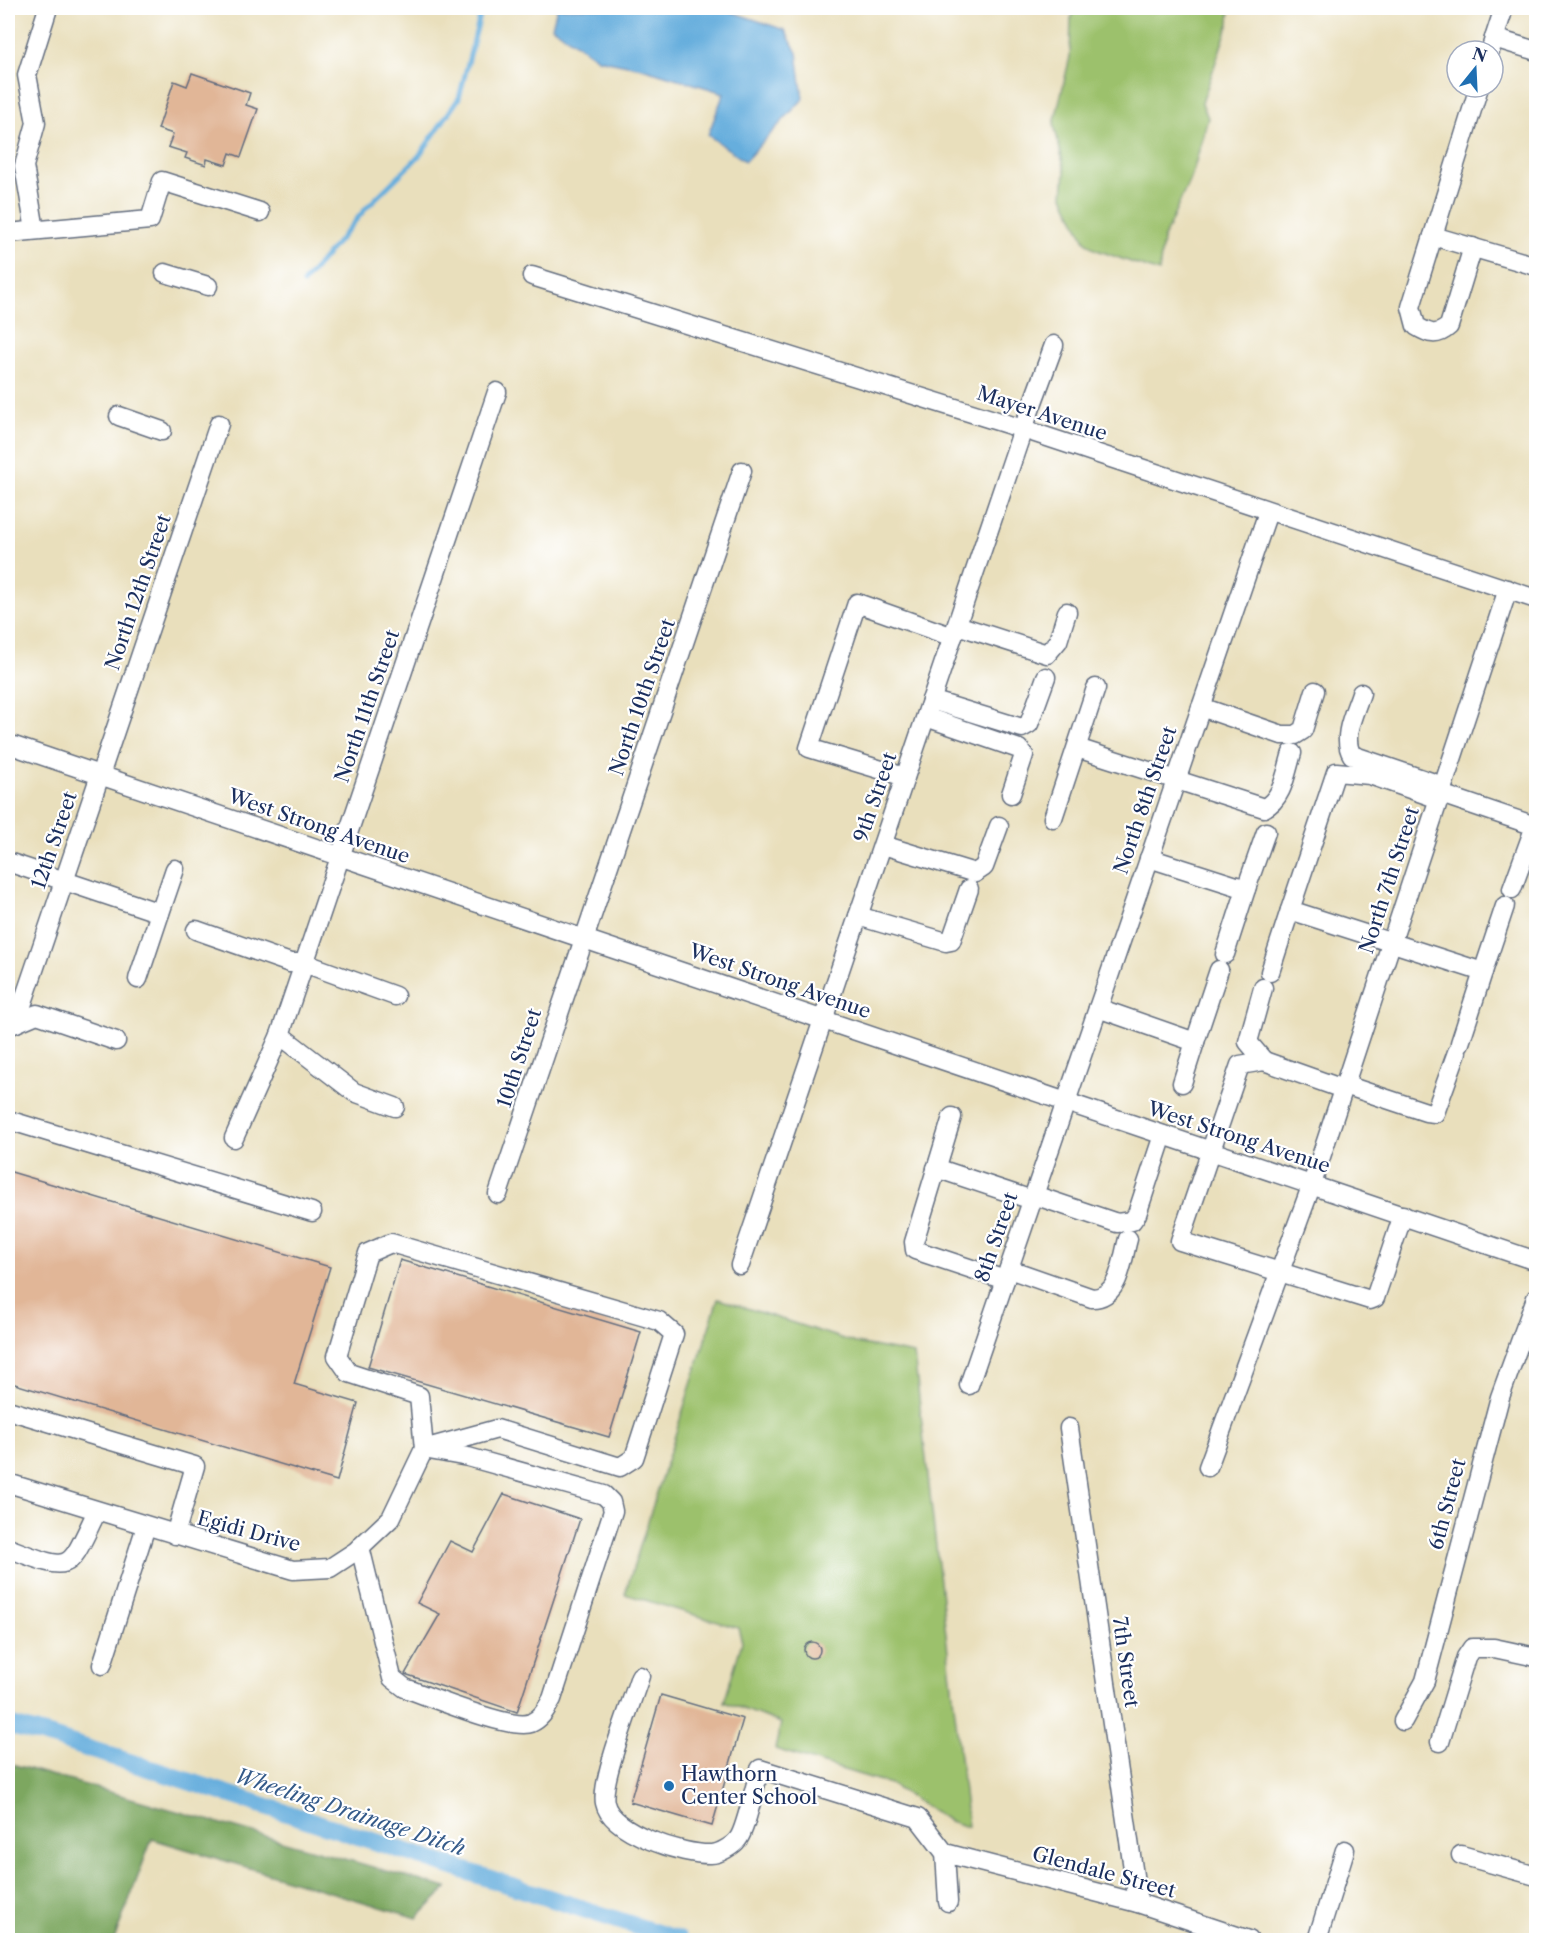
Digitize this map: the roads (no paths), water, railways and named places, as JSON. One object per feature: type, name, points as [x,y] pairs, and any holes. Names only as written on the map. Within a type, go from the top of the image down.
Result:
[{"type":"street","points":[[35,230],[24,166],[36,123],[27,75],[48,8]]},
{"type":"street","points":[[1494,39],[1504,8]]},
{"type":"street","points":[[1505,47],[1536,51]]},
{"type":"street","points":[[1473,247],[1453,320],[1441,333],[1428,334],[1416,326],[1411,307],[1475,99]]},
{"type":"street","points":[[8,233],[150,220],[162,181],[260,212]]},
{"type":"street","points":[[1433,236],[1536,266]]},
{"type":"street","points":[[165,273],[208,286]]},
{"type":"street","name":"Mayer Avenue","points":[[532,276],[1023,429],[1268,512],[1536,598]]},
{"type":"street","name":"9th Street","points":[[740,1265],[1023,429],[1054,345]]},
{"type":"street","name":"North 11th Street","points":[[234,1138],[280,1035],[497,392]]},
{"type":"street","points":[[119,416],[162,431]]},
{"type":"street","name":"North 12th Street","points":[[99,775],[219,424]]},
{"type":"street","name":"North 10th Street","points":[[584,937],[742,471]]},
{"type":"street","name":"North 8th Street","points":[[1065,1104],[1268,512]]},
{"type":"street","name":"North 7th Street","points":[[1312,1184],[1508,589]]},
{"type":"street","points":[[905,777],[809,748],[857,603],[1047,654],[1058,641],[1067,612]]},
{"type":"street","points":[[929,708],[1022,728],[1029,723],[1046,677]]},
{"type":"street","points":[[1053,818],[1096,688]]},
{"type":"street","points":[[1201,707],[1282,735],[1295,735],[1303,730],[1316,691]]},
{"type":"street","points":[[1361,693],[1348,735],[1347,748],[1352,756],[1441,793]]},
{"type":"street","points":[[929,708],[1019,749],[1024,755],[1011,794]]},
{"type":"street","name":"West Strong Avenue","points":[[8,744],[339,858],[584,937],[1065,1104],[1312,1184],[1536,1262]]},
{"type":"street","points":[[1077,748],[1264,808],[1273,804],[1278,795],[1292,753]]},
{"type":"street","points":[[1264,1061],[1248,1042],[1266,980],[1336,772],[1370,775],[1441,793],[1536,823],[1435,1113],[1264,1061],[1240,1065],[1180,1240],[1370,1300],[1375,1298],[1403,1215]]},
{"type":"street","name":"12th Street","points":[[12,1024],[64,881],[99,775]]},
{"type":"street","points":[[882,844],[975,873],[984,867],[999,826]]},
{"type":"street","points":[[1182,1083],[1266,832]]},
{"type":"street","points":[[1149,858],[1246,889]]},
{"type":"street","points":[[8,862],[160,913]]},
{"type":"street","points":[[138,979],[175,869]]},
{"type":"street","points":[[858,916],[946,942],[951,941],[969,889]]},
{"type":"street","points":[[1290,910],[1483,972]]},
{"type":"street","points":[[196,930],[290,963],[304,963],[394,996]]},
{"type":"street","name":"10th Street","points":[[498,1194],[584,937]]},
{"type":"street","points":[[1098,1008],[1195,1042]]},
{"type":"street","points":[[12,1024],[37,1014],[116,1041]]},
{"type":"street","points":[[280,1035],[354,1092],[395,1107]]},
{"type":"street","name":"8th Street","points":[[969,1385],[1065,1104]]},
{"type":"street","points":[[952,1117],[914,1242],[915,1250],[1092,1298],[1101,1298],[1110,1293],[1115,1283],[1128,1239]]},
{"type":"street","points":[[8,1120],[312,1212]]},
{"type":"street","points":[[936,1168],[1117,1223],[1131,1221],[1137,1214],[1163,1135]]},
{"type":"street","points":[[1208,1467],[1312,1184]]},
{"type":"street","points":[[391,1243],[659,1321],[674,1334],[634,1458],[620,1467],[497,1429],[424,1449],[419,1396],[349,1373],[337,1356],[368,1253],[391,1243]]},
{"type":"street","name":"6th Street","points":[[1403,1721],[1425,1681],[1500,1396],[1536,1298]]},
{"type":"street","points":[[8,1410],[195,1466],[175,1534]]},
{"type":"street","name":"7th Street","points":[[1069,1428],[1138,1903]]},
{"type":"street","points":[[360,1547],[392,1678],[405,1688],[504,1723],[529,1724],[543,1716],[552,1699],[613,1511],[612,1502],[604,1495],[468,1457],[424,1449]]},
{"type":"street","name":"Egidi Drive","points":[[8,1484],[293,1570],[330,1568],[360,1547],[391,1518],[424,1449]]},
{"type":"street","points":[[8,1548],[48,1563],[62,1565],[74,1559],[97,1511]]},
{"type":"street","points":[[102,1665],[146,1526]]},
{"type":"street","points":[[1440,1742],[1466,1657],[1472,1648],[1494,1648],[1536,1657]]},
{"type":"street","points":[[640,1676],[606,1784],[605,1803],[620,1826],[634,1834],[699,1852],[718,1853],[739,1839],[760,1769],[918,1818],[945,1853],[948,1902]]},
{"type":"street","points":[[1317,1941],[1345,1850]]},
{"type":"street","name":"Glendale Street","points":[[945,1853],[1138,1903],[1249,1941]]},
{"type":"street","points":[[1461,1855],[1536,1876]]},
{"type":"water","points":[[557,8],[720,8],[785,30],[797,53],[803,99],[745,161],[708,135],[724,93],[642,68],[598,59],[552,27]]},
{"type":"waterway","points":[[303,283],[367,207],[419,156],[459,98],[482,8]]},
{"type":"waterway","name":"Wheeling Drainage Ditch","points":[[8,1725],[52,1737],[679,1940]]},
{"type":"place","name":"Hawthorn Center School","points":[[669,1786]]}]
